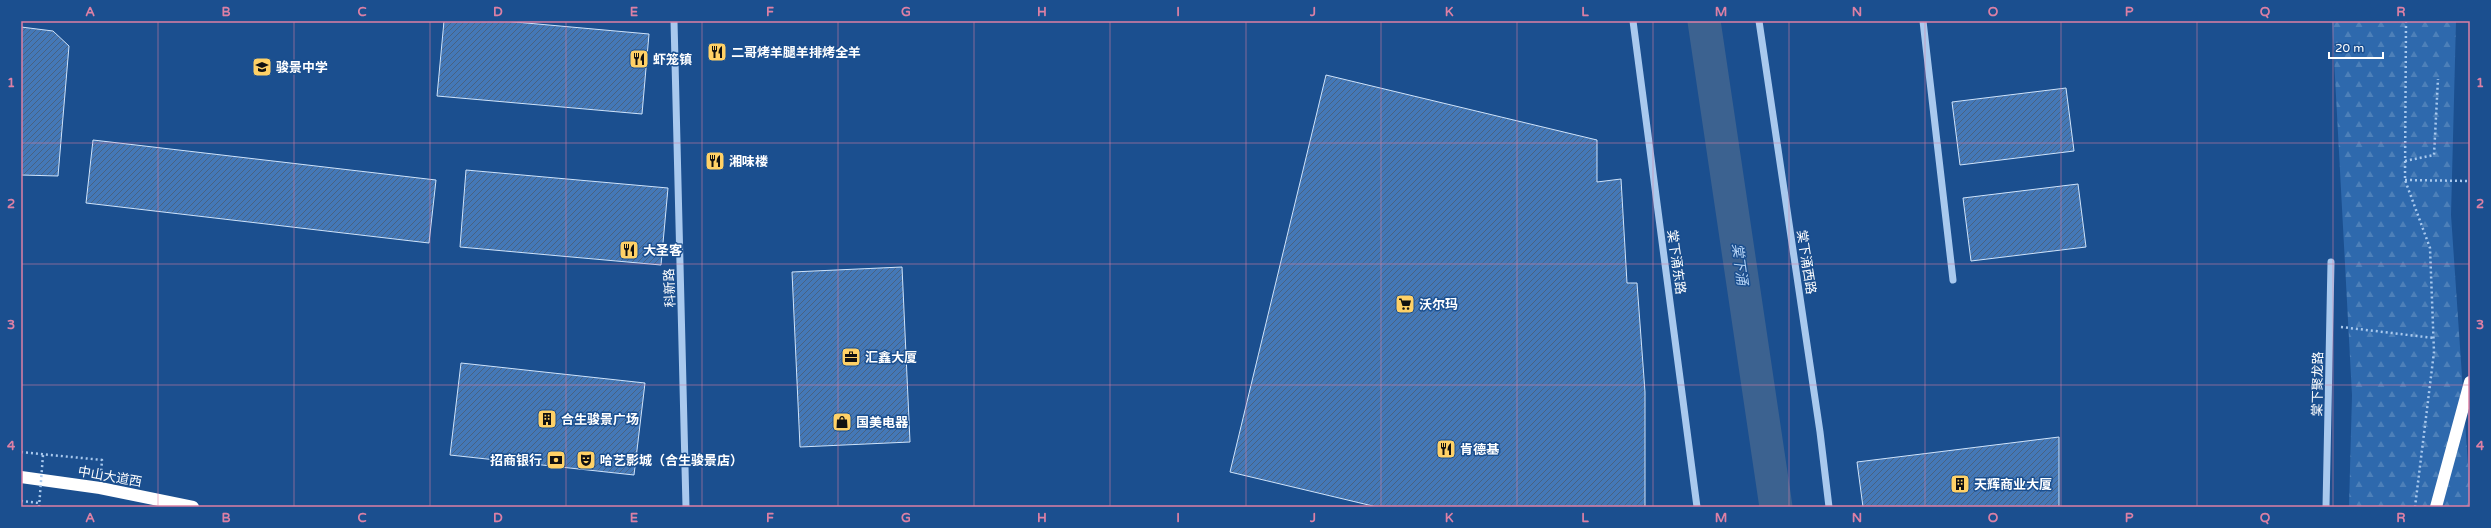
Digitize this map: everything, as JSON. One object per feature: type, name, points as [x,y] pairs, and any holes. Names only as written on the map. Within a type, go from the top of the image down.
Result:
[{"type":"highway","points":[[2436,507],[2470,382]]},
{"type":"highway","name":"中山大道西","points":[[21,477],[100,488],[193,507]]},
{"type":"street","name":"科新路","points":[[674,21],[686,507]]},
{"type":"street","name":"棠下涌东路","points":[[1633,21],[1697,507]]},
{"type":"street","name":"棠下涌西路","points":[[1759,21],[1820,432],[1829,507]]},
{"type":"street","points":[[1923,21],[1953,280]]},
{"type":"street","name":"棠下聚龙路","points":[[2326,507],[2331,262]]},
{"type":"path","points":[[2406,21],[2405,180],[2430,248],[2434,338],[2434,352],[2414,507]]},
{"type":"path","points":[[2405,161],[2434,155],[2438,79]]},
{"type":"path","points":[[2405,180],[2470,181]]},
{"type":"path","points":[[2330,325],[2434,338]]},
{"type":"path","points":[[21,452],[102,460]]},
{"type":"path","points":[[39,507],[43,455]]},
{"type":"path","points":[[21,501],[39,503]]},
{"type":"green space","points":[[2332,21],[2456,21],[2451,215],[2470,494],[2468,507],[2349,507],[2352,395]]},
{"type":"building","points":[[444,21],[504,21],[649,34],[642,114],[437,96]]},
{"type":"building","points":[[21,27],[53,31],[69,46],[58,176],[21,175]]},
{"type":"building","name":"沃尔玛","points":[[1326,75],[1597,140],[1597,182],[1621,179],[1627,283],[1637,283],[1645,392],[1645,507],[1377,507],[1230,472]]},
{"type":"building","points":[[2066,88],[2074,151],[1960,165],[1952,102]]},
{"type":"building","points":[[93,140],[436,180],[429,243],[86,203]]},
{"type":"building","points":[[466,170],[668,188],[661,265],[460,247]]},
{"type":"building","points":[[2078,184],[2086,247],[1971,261],[1963,198]]},
{"type":"building","name":"汇鑫大厦","points":[[902,267],[910,442],[800,447],[792,272]]},
{"type":"building","name":"合生骏景广场","points":[[461,363],[645,383],[634,475],[450,455]]},
{"type":"building","name":"天辉商业大厦","points":[[2059,437],[2059,507],[1863,507],[1857,462]]},
{"type":"waterway","name":"棠下涌","points":[[1704,21],[1776,507]]},
{"type":"place","name":"二哥烤羊腿羊排烤全羊","points":[[717,52]]},
{"type":"place","name":"虾笼镇","points":[[639,59]]},
{"type":"place","name":"骏景中学","points":[[262,67]]},
{"type":"place","name":"湘味楼","points":[[715,161]]},
{"type":"place","name":"大圣客","points":[[629,250]]},
{"type":"place","name":"沃尔玛","points":[[1405,304]]},
{"type":"place","name":"汇鑫大厦","points":[[851,357]]},
{"type":"place","name":"合生骏景广场","points":[[547,419]]},
{"type":"place","name":"国美电器","points":[[842,422]]},
{"type":"place","name":"肯德基","points":[[1446,449]]},
{"type":"place","name":"招商银行","points":[[556,460]]},
{"type":"place","name":"哈艺影城（合生骏景店）","points":[[586,460]]},
{"type":"place","name":"天辉商业大厦","points":[[1960,484]]}]
